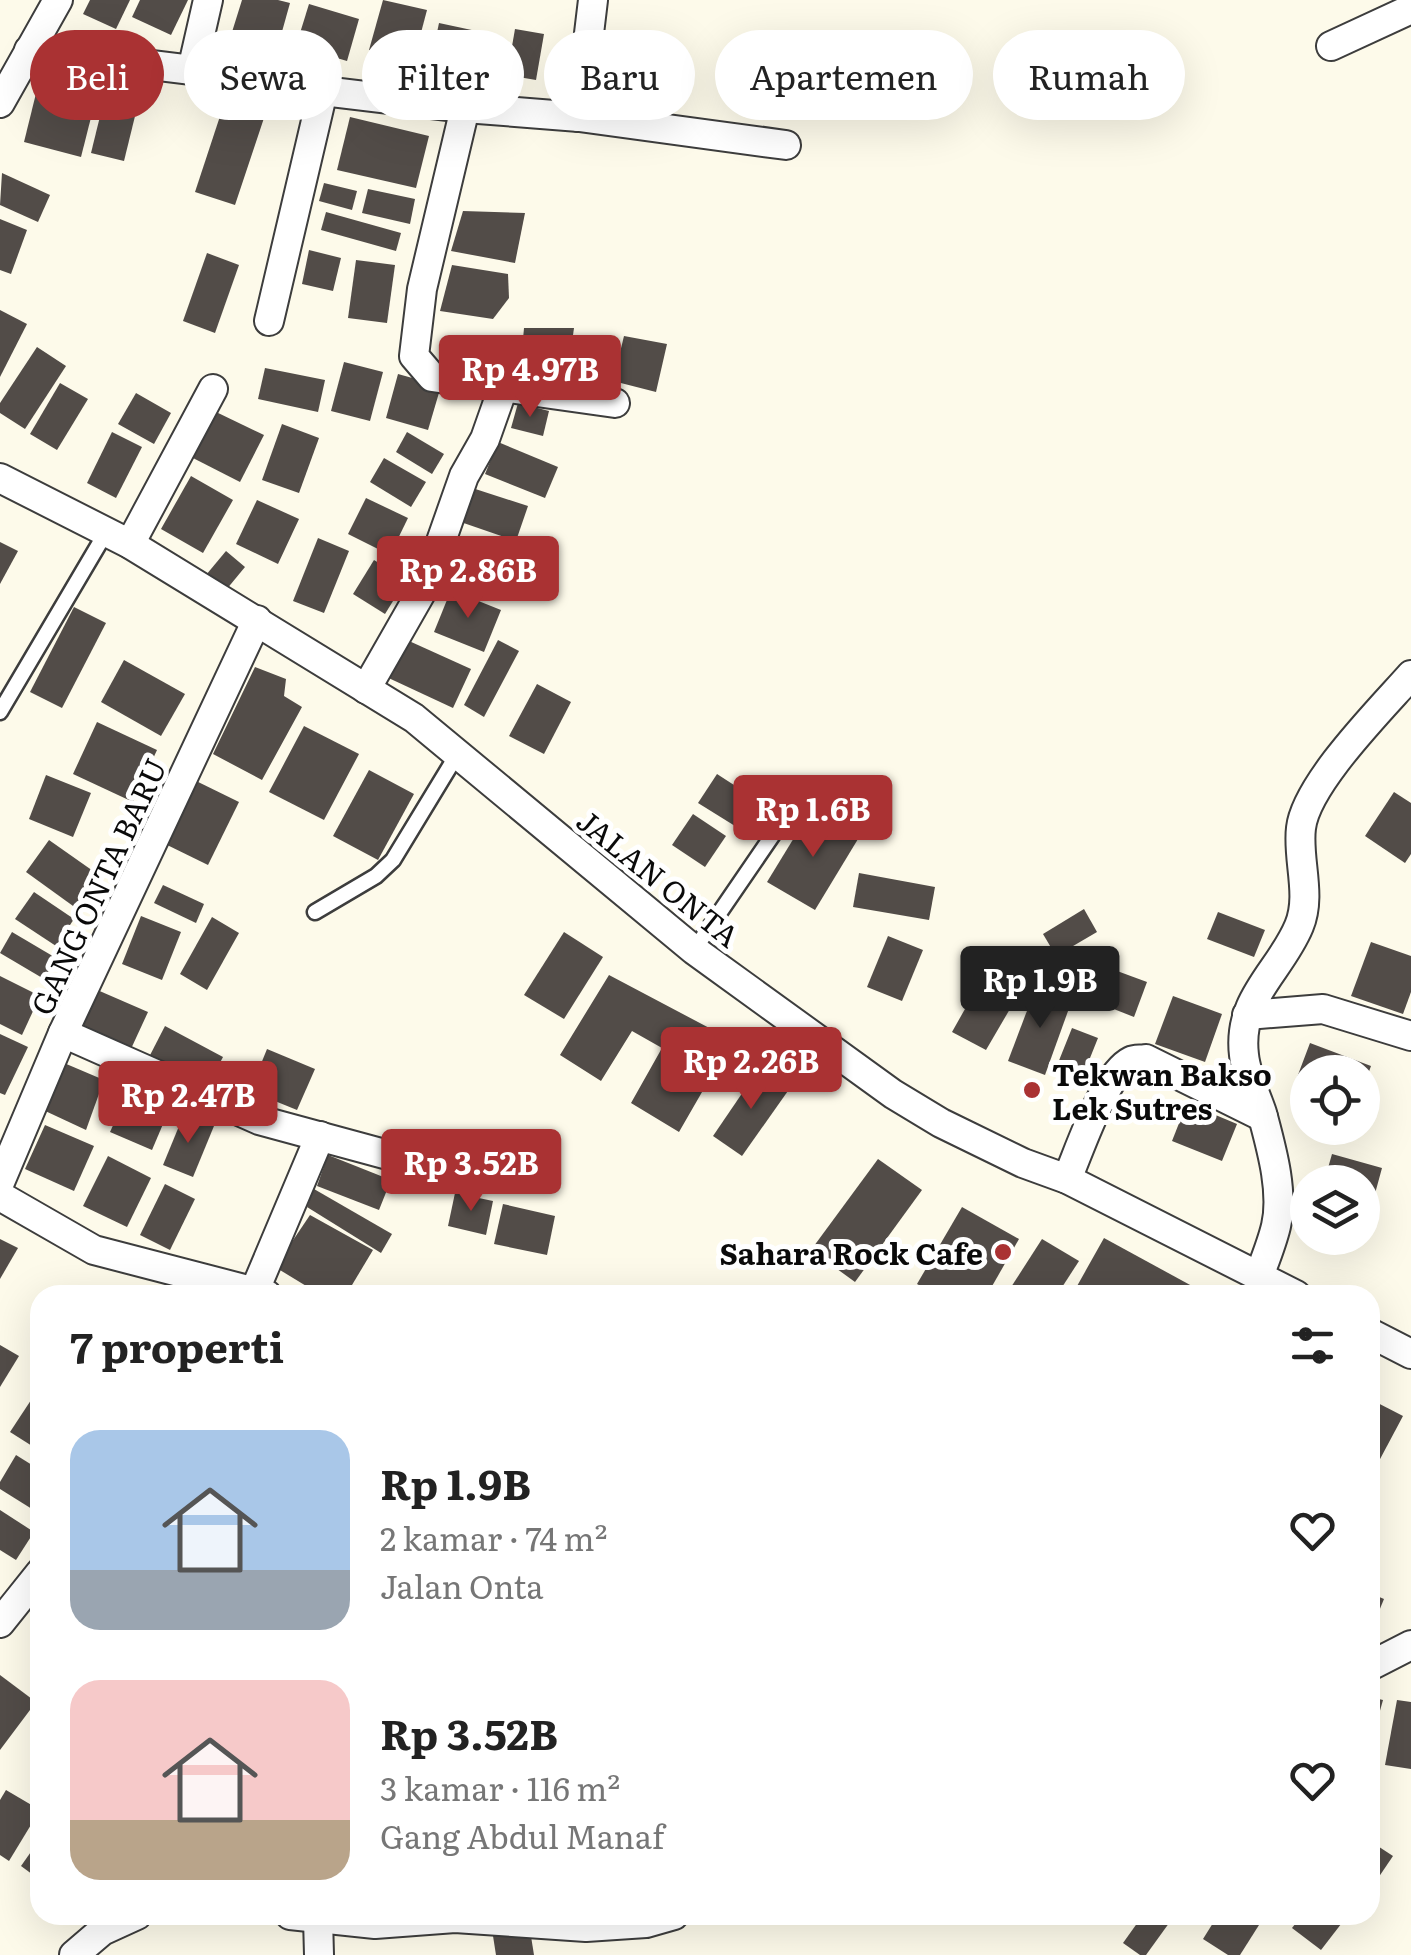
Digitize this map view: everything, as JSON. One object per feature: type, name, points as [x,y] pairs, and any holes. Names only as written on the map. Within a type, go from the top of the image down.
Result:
[{"type":"street","points":[[0,103],[58,0]]},
{"type":"street","points":[[201,30],[208,0]]},
{"type":"street","points":[[589,30],[593,0]]},
{"type":"street","points":[[1331,46],[1411,9]]},
{"type":"street","points":[[29,50],[184,69]]},
{"type":"street","points":[[269,321],[316,120]]},
{"type":"street","points":[[462,120],[422,289],[414,356],[432,377],[615,403]]},
{"type":"street","points":[[601,120],[786,145]]},
{"type":"street","points":[[366,689],[426,584],[464,476],[485,440],[502,388]]},
{"type":"street","points":[[118,539],[213,389]]},
{"type":"street","name":"JALAN ONTA","points":[[0,478],[118,539],[414,718],[694,950],[893,1094],[990,1147],[1067,1179],[1277,1285]]},
{"type":"street","name":"GANG ONTA BARU","points":[[0,1182],[63,1033],[257,620]]},
{"type":"street","points":[[1260,1276],[1276,1224],[1278,1202],[1262,1116],[1244,1056],[1247,1015],[1260,985],[1292,942],[1301,922],[1304,909],[1300,830],[1309,802],[1362,731],[1411,675]]},
{"type":"street","points":[[1247,1015],[1324,1009],[1411,1036]]},
{"type":"street","points":[[63,1033],[259,1120],[436,1168]]},
{"type":"street","points":[[1067,1179],[1104,1095],[1131,1061],[1146,1059],[1262,1116]]},
{"type":"street","points":[[264,1285],[320,1136]]},
{"type":"street","points":[[0,1196],[94,1250],[205,1285]]},
{"type":"street","points":[[1380,1338],[1411,1354]]},
{"type":"street","points":[[0,1623],[30,1585]]},
{"type":"street","points":[[1380,1659],[1411,1645]]},
{"type":"street","points":[[1380,1664],[1411,1671]]},
{"type":"street","points":[[74,1955],[116,1925]]},
{"type":"street","points":[[307,1925],[320,1955]]},
{"type":"street","points":[[570,1925],[606,1925]]},
{"type":"lane","points":[[0,712],[118,539]]},
{"type":"lane","points":[[315,912],[376,876],[393,860],[459,753]]},
{"type":"lane","points":[[694,950],[796,801]]},
{"type":"building","points":[[90,0],[130,0],[116,29],[83,14]]},
{"type":"building","points":[[140,0],[188,0],[171,35],[132,17]]},
{"type":"building","points":[[242,0],[290,3],[282,30],[233,30]]},
{"type":"building","points":[[383,0],[427,10],[422,30],[375,30]]},
{"type":"building","points":[[309,4],[359,19],[347,61],[342,60],[342,30],[301,30]]},
{"type":"building","points":[[439,23],[472,30],[438,30]]},
{"type":"building","points":[[524,31],[544,34],[536,80],[524,78]]},
{"type":"building","points":[[350,117],[429,136],[416,188],[337,170]]},
{"type":"building","points":[[30,118],[90,120],[81,157],[24,142]]},
{"type":"building","points":[[99,120],[134,120],[124,161],[91,153]]},
{"type":"building","points":[[219,120],[263,120],[235,205],[195,192]]},
{"type":"building","points":[[2,173],[50,195],[38,222],[0,205]]},
{"type":"building","points":[[324,183],[357,191],[352,210],[319,201]]},
{"type":"building","points":[[368,189],[415,199],[410,224],[362,213]]},
{"type":"building","points":[[463,211],[525,213],[515,263],[451,251]]},
{"type":"building","points":[[326,212],[401,233],[396,251],[321,230]]},
{"type":"building","points":[[0,219],[27,230],[11,274],[0,270]]},
{"type":"building","points":[[309,250],[341,258],[333,291],[302,284]]},
{"type":"building","points":[[207,253],[239,265],[215,333],[183,321]]},
{"type":"building","points":[[356,260],[395,265],[387,323],[348,318]]},
{"type":"building","points":[[452,265],[508,274],[509,298],[493,319],[440,311]]},
{"type":"building","points":[[0,310],[27,324],[0,377]]},
{"type":"building","points":[[524,328],[574,328],[567,378],[520,372]]},
{"type":"building","points":[[624,336],[667,344],[656,392],[613,381]]},
{"type":"building","points":[[37,347],[66,366],[25,429],[0,413],[0,403]]},
{"type":"building","points":[[344,362],[383,372],[370,421],[331,411]]},
{"type":"building","points":[[265,368],[325,380],[318,412],[258,399]]},
{"type":"building","points":[[398,374],[441,386],[428,430],[386,418]]},
{"type":"building","points":[[60,383],[88,399],[57,450],[30,434]]},
{"type":"building","points":[[136,393],[171,413],[154,444],[118,424]]},
{"type":"building","points":[[518,403],[549,411],[543,436],[511,428]]},
{"type":"building","points":[[214,411],[264,435],[240,482],[191,457]]},
{"type":"building","points":[[282,424],[319,438],[299,493],[262,480]]},
{"type":"building","points":[[112,432],[142,447],[116,498],[87,483]]},
{"type":"building","points":[[407,432],[444,454],[432,474],[396,452]]},
{"type":"building","points":[[498,442],[558,467],[545,498],[485,474]]},
{"type":"building","points":[[384,458],[426,482],[411,507],[370,482]]},
{"type":"building","points":[[191,476],[233,500],[203,553],[161,529]]},
{"type":"building","points":[[463,485],[528,506],[516,541],[452,519]]},
{"type":"building","points":[[366,498],[408,518],[390,555],[348,534]]},
{"type":"building","points":[[257,500],[299,519],[278,564],[236,544]]},
{"type":"building","points":[[449,533],[494,549],[481,584],[436,567]]},
{"type":"building","points":[[318,538],[349,551],[324,613],[293,601]]},
{"type":"building","points":[[0,542],[18,551],[0,584]]},
{"type":"building","points":[[226,551],[245,567],[226,590],[206,575]]},
{"type":"building","points":[[374,560],[406,580],[385,614],[353,594]]},
{"type":"building","points":[[451,590],[501,610],[484,652],[434,632]]},
{"type":"building","points":[[74,607],[106,623],[62,708],[30,692]]},
{"type":"building","points":[[398,636],[471,669],[453,708],[380,674]]},
{"type":"building","points":[[498,640],[519,651],[484,717],[464,705]]},
{"type":"building","points":[[124,660],[185,694],[161,736],[101,702]]},
{"type":"building","points":[[255,667],[286,679],[284,696],[302,707],[262,780],[213,754]]},
{"type":"building","points":[[537,684],[571,702],[544,754],[509,736]]},
{"type":"building","points":[[97,722],[157,750],[133,802],[73,774]]},
{"type":"building","points":[[304,726],[359,754],[324,820],[269,792]]},
{"type":"building","points":[[369,770],[414,794],[378,860],[333,836]]},
{"type":"building","points":[[717,774],[754,798],[735,826],[698,803]]},
{"type":"building","points":[[46,775],[91,793],[73,837],[29,819]]},
{"type":"building","points":[[190,778],[239,802],[208,865],[159,841]]},
{"type":"building","points":[[1394,792],[1411,803],[1411,854],[1405,863],[1365,836]]},
{"type":"building","points":[[811,810],[858,839],[815,910],[767,882]]},
{"type":"building","points":[[693,814],[726,836],[705,867],[672,845]]},
{"type":"building","points":[[49,840],[103,878],[80,911],[26,872]]},
{"type":"building","points":[[859,873],[935,887],[929,920],[853,907]]},
{"type":"building","points":[[163,885],[204,904],[196,923],[154,903]]},
{"type":"building","points":[[34,892],[74,919],[56,946],[15,919]]},
{"type":"building","points":[[1084,909],[1097,932],[1056,956],[1043,934]]},
{"type":"building","points":[[1218,912],[1265,930],[1254,957],[1207,939]]},
{"type":"building","points":[[141,916],[181,932],[162,980],[122,964]]},
{"type":"building","points":[[212,917],[239,933],[207,990],[180,974]]},
{"type":"building","points":[[12,932],[56,958],[44,979],[0,953]]},
{"type":"building","points":[[564,932],[603,957],[564,1019],[524,995]]},
{"type":"building","points":[[888,936],[923,950],[902,1001],[867,987]]},
{"type":"building","points":[[1371,942],[1411,956],[1411,992],[1403,1014],[1351,996]]},
{"type":"building","points":[[1109,968],[1147,982],[1134,1017],[1096,1002]]},
{"type":"building","points":[[987,970],[1021,990],[986,1050],[952,1032]]},
{"type":"building","points":[[609,975],[732,1040],[679,1132],[631,1103],[662,1048],[632,1031],[601,1081],[560,1055]]},
{"type":"building","points":[[0,976],[40,996],[22,1035],[0,1024]]},
{"type":"building","points":[[1036,987],[1072,1000],[1045,1075],[1008,1061]]},
{"type":"building","points":[[95,989],[148,1012],[130,1051],[77,1028]]},
{"type":"building","points":[[1173,996],[1222,1014],[1205,1062],[1155,1044]]},
{"type":"building","points":[[165,1026],[223,1057],[205,1091],[147,1061]]},
{"type":"building","points":[[1072,1028],[1098,1038],[1080,1083],[1054,1073]]},
{"type":"building","points":[[0,1034],[28,1047],[5,1095],[0,1093]]},
{"type":"building","points":[[1310,1043],[1342,1055],[1305,1055]]},
{"type":"building","points":[[267,1049],[315,1069],[297,1110],[250,1091]]},
{"type":"building","points":[[64,1063],[104,1080],[86,1130],[41,1109]]},
{"type":"building","points":[[760,1067],[790,1088],[742,1156],[713,1136]]},
{"type":"building","points":[[125,1099],[166,1117],[152,1150],[110,1132]]},
{"type":"building","points":[[1187,1103],[1237,1124],[1222,1161],[1172,1141]]},
{"type":"building","points":[[184,1114],[214,1126],[193,1177],[163,1165]]},
{"type":"building","points":[[45,1125],[94,1146],[74,1191],[25,1169]]},
{"type":"building","points":[[1332,1154],[1371,1165],[1329,1165]]},
{"type":"building","points":[[328,1155],[391,1180],[379,1210],[317,1186]]},
{"type":"building","points":[[108,1156],[151,1178],[127,1227],[83,1206]]},
{"type":"building","points":[[878,1159],[922,1190],[855,1282],[811,1250]]},
{"type":"building","points":[[165,1184],[195,1199],[170,1250],[140,1235]]},
{"type":"building","points":[[314,1189],[392,1234],[381,1253],[307,1207]]},
{"type":"building","points":[[455,1193],[493,1201],[486,1235],[448,1226]]},
{"type":"building","points":[[503,1204],[555,1216],[547,1255],[494,1244]]},
{"type":"building","points":[[962,1207],[1019,1239],[993,1285],[917,1284]]},
{"type":"building","points":[[310,1215],[373,1250],[352,1285],[305,1285],[275,1267]]},
{"type":"building","points":[[1104,1238],[1190,1285],[1078,1285]]},
{"type":"building","points":[[0,1239],[18,1248],[0,1279]]},
{"type":"building","points":[[1042,1239],[1079,1261],[1063,1285],[1012,1285]]},
{"type":"building","points":[[0,1345],[19,1356],[0,1387]]},
{"type":"building","points":[[30,1402],[30,1445],[10,1432]]},
{"type":"building","points":[[1380,1404],[1403,1416],[1380,1459]]},
{"type":"building","points":[[16,1455],[30,1464],[30,1508],[0,1489]]},
{"type":"building","points":[[0,1510],[30,1529],[30,1538],[16,1560],[0,1550]]},
{"type":"building","points":[[0,1675],[30,1698],[30,1710],[0,1750]]},
{"type":"building","points":[[1397,1700],[1411,1702],[1411,1769],[1385,1765]]},
{"type":"building","points":[[6,1790],[30,1804],[30,1826],[9,1861],[0,1855],[0,1800]]},
{"type":"building","points":[[1380,1848],[1393,1856],[1380,1875]]},
{"type":"building","points":[[30,1853],[30,1873],[21,1866]]},
{"type":"building","points":[[1136,1925],[1168,1925],[1146,1955],[1123,1943]]},
{"type":"building","points":[[1212,1925],[1259,1925],[1240,1955],[1228,1955],[1203,1939]]},
{"type":"building","points":[[1294,1925],[1340,1925],[1321,1950],[1292,1928]]},
{"type":"building","points":[[530,1930],[534,1955],[496,1955],[493,1936]]},
{"type":"place","name":"Tekwan Bakso Lek Sutres","points":[[1032,1090]]},
{"type":"place","name":"Sahara Rock Cafe","points":[[1003,1252]]}]
